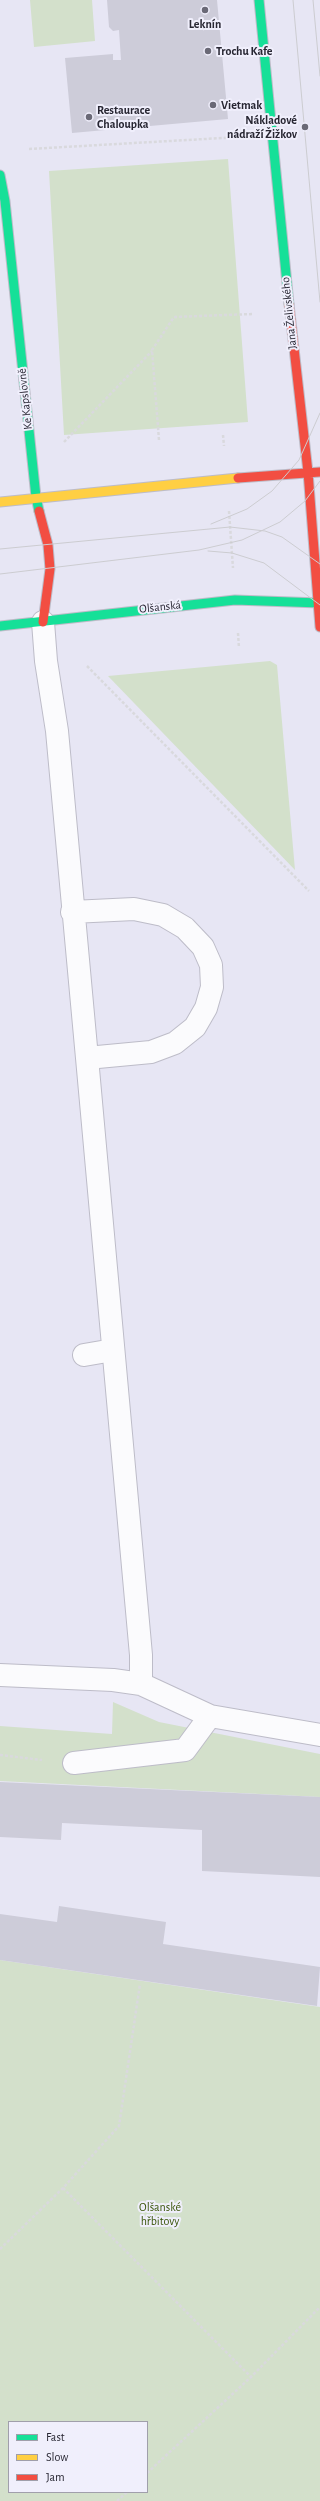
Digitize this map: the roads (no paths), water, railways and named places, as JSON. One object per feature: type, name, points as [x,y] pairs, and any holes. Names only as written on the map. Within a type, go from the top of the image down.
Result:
[{"type":"street","name":"Jana Želivského","points":[[260,0],[281,237],[308,472],[320,627]]},
{"type":"street","name":"Ke Kapslovně","points":[[0,175],[5,201],[36,497],[48,545],[50,569],[43,622]]},
{"type":"street","points":[[0,502],[227,478],[320,472]]},
{"type":"street","name":"Olšanská","points":[[0,626],[43,622],[164,606],[235,600],[319,603]]},
{"type":"lane","points":[[43,622],[57,731],[72,912],[87,1058],[141,1655],[141,1684]]},
{"type":"lane","points":[[72,912],[134,909],[163,916],[185,928],[203,947],[211,965],[212,987],[206,1008],[195,1027],[175,1043],[151,1052],[87,1058]]},
{"type":"lane","points":[[84,1355],[113,1350]]},
{"type":"lane","points":[[0,1674],[113,1680],[141,1684],[210,1716],[320,1735]]},
{"type":"lane","points":[[74,1763],[184,1750],[210,1716]]},
{"type":"tram line","points":[[293,0],[320,302]]},
{"type":"tram line","points":[[313,0],[320,76]]},
{"type":"tram line","points":[[211,524],[247,509],[272,491],[299,460],[320,413]]},
{"type":"tram line","points":[[0,574],[199,550],[242,540],[280,522],[305,501],[320,481]]},
{"type":"tram line","points":[[0,549],[230,527],[265,531],[282,537],[320,564]]},
{"type":"tram line","points":[[208,551],[232,553],[264,563],[320,605]]},
{"type":"place","name":"Leknín","points":[[205,10]]},
{"type":"place","name":"Trochu Kafe","points":[[208,51]]},
{"type":"place","name":"Vietmak","points":[[213,105]]},
{"type":"place","name":"Restaurace Chaloupka","points":[[89,117]]},
{"type":"place","name":"Nákladové nádraží Žižkov","points":[[305,127]]},
{"type":"park label","name":"Olšanské hřbitovy","points":[[160,2214]]}]
